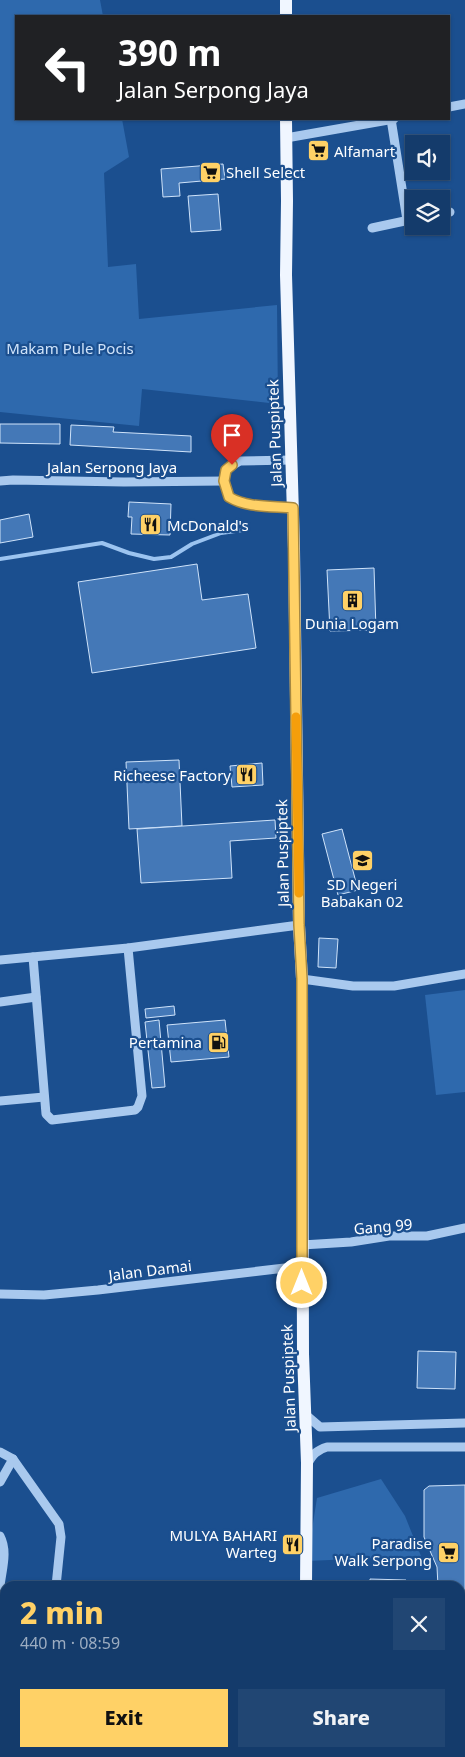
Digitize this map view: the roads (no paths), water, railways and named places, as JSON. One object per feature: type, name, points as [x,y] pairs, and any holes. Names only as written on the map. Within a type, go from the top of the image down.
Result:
[{"type":"main road","points":[[286,0],[286,15]]},
{"type":"main road","name":"Jalan Puspiptek","points":[[286,120],[288,201],[286,275],[293,508],[299,925],[302,979],[302,1354],[308,1464],[306,1581]]},
{"type":"street","points":[[450,107],[465,104]]},
{"type":"street","points":[[286,138],[387,120]]},
{"type":"street","points":[[393,120],[405,190]]},
{"type":"street","points":[[372,228],[405,221]]},
{"type":"street","points":[[291,460],[240,461],[226,470],[224,481],[229,497],[236,502],[293,508]]},
{"type":"street","name":"Jalan Serpong Jaya","points":[[0,481],[224,481]]},
{"type":"street","points":[[0,960],[128,948],[299,925]]},
{"type":"street","points":[[34,957],[44,1097],[46,1114],[52,1120],[135,1110],[138,1107],[142,1096],[128,948]]},
{"type":"street","points":[[302,979],[353,986],[394,986],[465,974]]},
{"type":"street","points":[[0,1002],[36,998]]},
{"type":"street","points":[[0,1101],[44,1097]]},
{"type":"street","name":"Gang 99","points":[[302,1244],[351,1242],[389,1236],[427,1236],[465,1228]]},
{"type":"street","name":"Jalan Damai","points":[[0,1294],[44,1295],[302,1266]]},
{"type":"street","points":[[306,1415],[320,1427],[465,1422]]},
{"type":"street","points":[[308,1464],[319,1449],[327,1447],[465,1447]]},
{"type":"street","points":[[0,1452],[13,1459],[58,1524],[60,1537],[56,1581]]},
{"type":"street","points":[[0,1482],[13,1459]]},
{"type":"street","points":[[0,1536],[4,1551],[1,1581]]},
{"type":"waterway","points":[[0,559],[102,543],[129,553],[154,559],[171,557],[192,544],[221,533],[243,530]]},
{"type":"place","name":"Alfamart","points":[[318,151]]},
{"type":"place","name":"Shell Select","points":[[210,172]]},
{"type":"place","name":"McDonald's","points":[[151,525]]},
{"type":"place","name":"Dunia Logam","points":[[352,600]]},
{"type":"place","name":"Richeese Factory","points":[[247,775]]},
{"type":"place","name":"SD Negeri Babakan 02","points":[[362,861]]},
{"type":"place","name":"Pertamina","points":[[218,1042]]},
{"type":"place","name":"MULYA BAHARI Warteg","points":[[293,1544]]},
{"type":"place","name":"Paradise Walk Serpong","points":[[448,1552]]},
{"type":"park label","name":"Makam Pule Pocis","points":[[70,348]]}]
